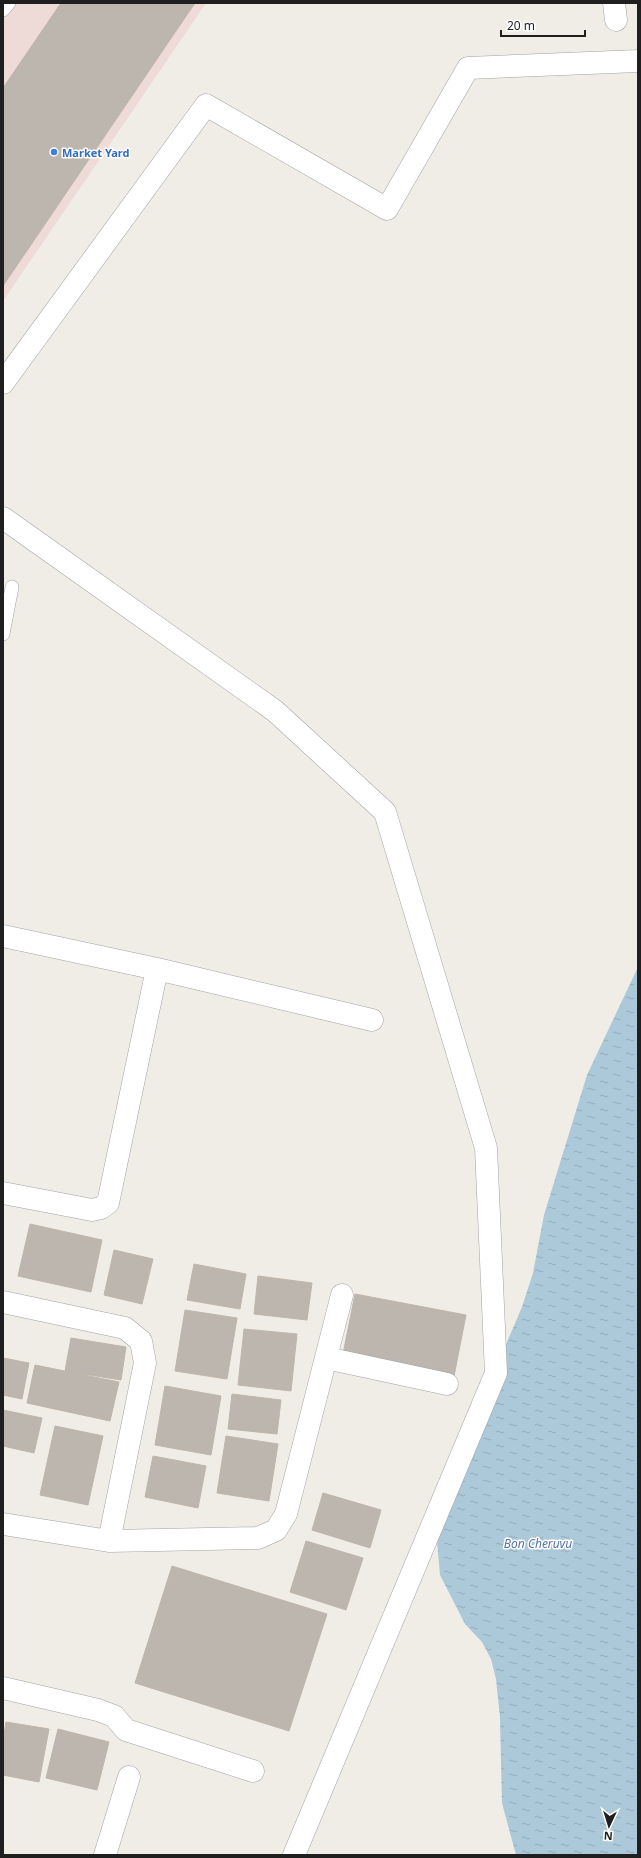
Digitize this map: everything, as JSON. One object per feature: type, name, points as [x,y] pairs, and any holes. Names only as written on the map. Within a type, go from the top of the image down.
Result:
[{"type":"street","points":[[3,383],[206,105],[387,209],[468,68],[638,61]]},
{"type":"street","points":[[3,518],[276,711],[385,812],[486,1148],[496,1373],[294,1855]]},
{"type":"street","points":[[3,936],[372,1020]]},
{"type":"street","points":[[3,1193],[92,1210],[101,1208],[108,1203],[157,970]]},
{"type":"street","points":[[3,1524],[109,1541],[258,1538],[276,1530],[286,1514],[342,1295]]},
{"type":"street","points":[[3,1302],[125,1328],[141,1341],[145,1362],[109,1541]]},
{"type":"street","points":[[326,1358],[447,1384]]},
{"type":"street","points":[[3,1688],[98,1710],[114,1716],[126,1730],[252,1771]]},
{"type":"street","points":[[105,1855],[129,1777]]},
{"type":"lane","points":[[3,10],[9,3]]},
{"type":"lane","points":[[3,634],[12,587]]},
{"type":"shaded area","name":"Market Yard","points":[[3,3],[206,3],[3,301]]},
{"type":"water","name":"Bon Cheruvu","points":[[638,967],[638,1855],[516,1855],[502,1803],[500,1718],[496,1679],[491,1659],[482,1642],[465,1624],[440,1575],[437,1541],[498,1363],[522,1307],[533,1273],[544,1215],[587,1075]]},
{"type":"building","name":"Market Yard","points":[[61,3],[195,3],[3,286],[3,88]]},
{"type":"building","points":[[30,1224],[102,1240],[91,1292],[18,1276]]},
{"type":"building","points":[[114,1250],[153,1259],[142,1304],[104,1295]]},
{"type":"building","points":[[194,1264],[246,1274],[240,1309],[187,1300]]},
{"type":"building","points":[[258,1276],[312,1283],[307,1320],[254,1314]]},
{"type":"building","points":[[355,1294],[466,1315],[454,1376],[343,1354]]},
{"type":"building","points":[[185,1310],[237,1318],[227,1379],[175,1371]]},
{"type":"building","points":[[244,1329],[297,1334],[291,1391],[238,1385]]},
{"type":"building","points":[[71,1338],[126,1347],[121,1380],[65,1371]]},
{"type":"building","points":[[3,1358],[29,1363],[22,1399],[3,1395]]},
{"type":"building","points":[[35,1365],[119,1382],[110,1421],[27,1403]]},
{"type":"building","points":[[165,1386],[221,1396],[211,1455],[155,1445]]},
{"type":"building","points":[[232,1394],[281,1400],[277,1434],[228,1429]]},
{"type":"building","points":[[3,1410],[42,1418],[34,1453],[3,1446]]},
{"type":"building","points":[[55,1426],[103,1436],[88,1505],[40,1495]]},
{"type":"building","points":[[226,1436],[278,1444],[269,1501],[217,1493]]},
{"type":"building","points":[[153,1456],[206,1466],[198,1508],[145,1497]]},
{"type":"building","points":[[323,1493],[381,1510],[370,1548],[312,1530]]},
{"type":"building","points":[[306,1541],[363,1558],[346,1610],[290,1592]]},
{"type":"building","points":[[172,1566],[327,1614],[289,1731],[135,1683]]},
{"type":"building","points":[[6,1722],[49,1729],[39,1782],[3,1775],[3,1741]]},
{"type":"building","points":[[58,1729],[109,1742],[97,1790],[46,1778]]},
{"type":"place","name":"Market Yard","points":[[54,152]]}]
